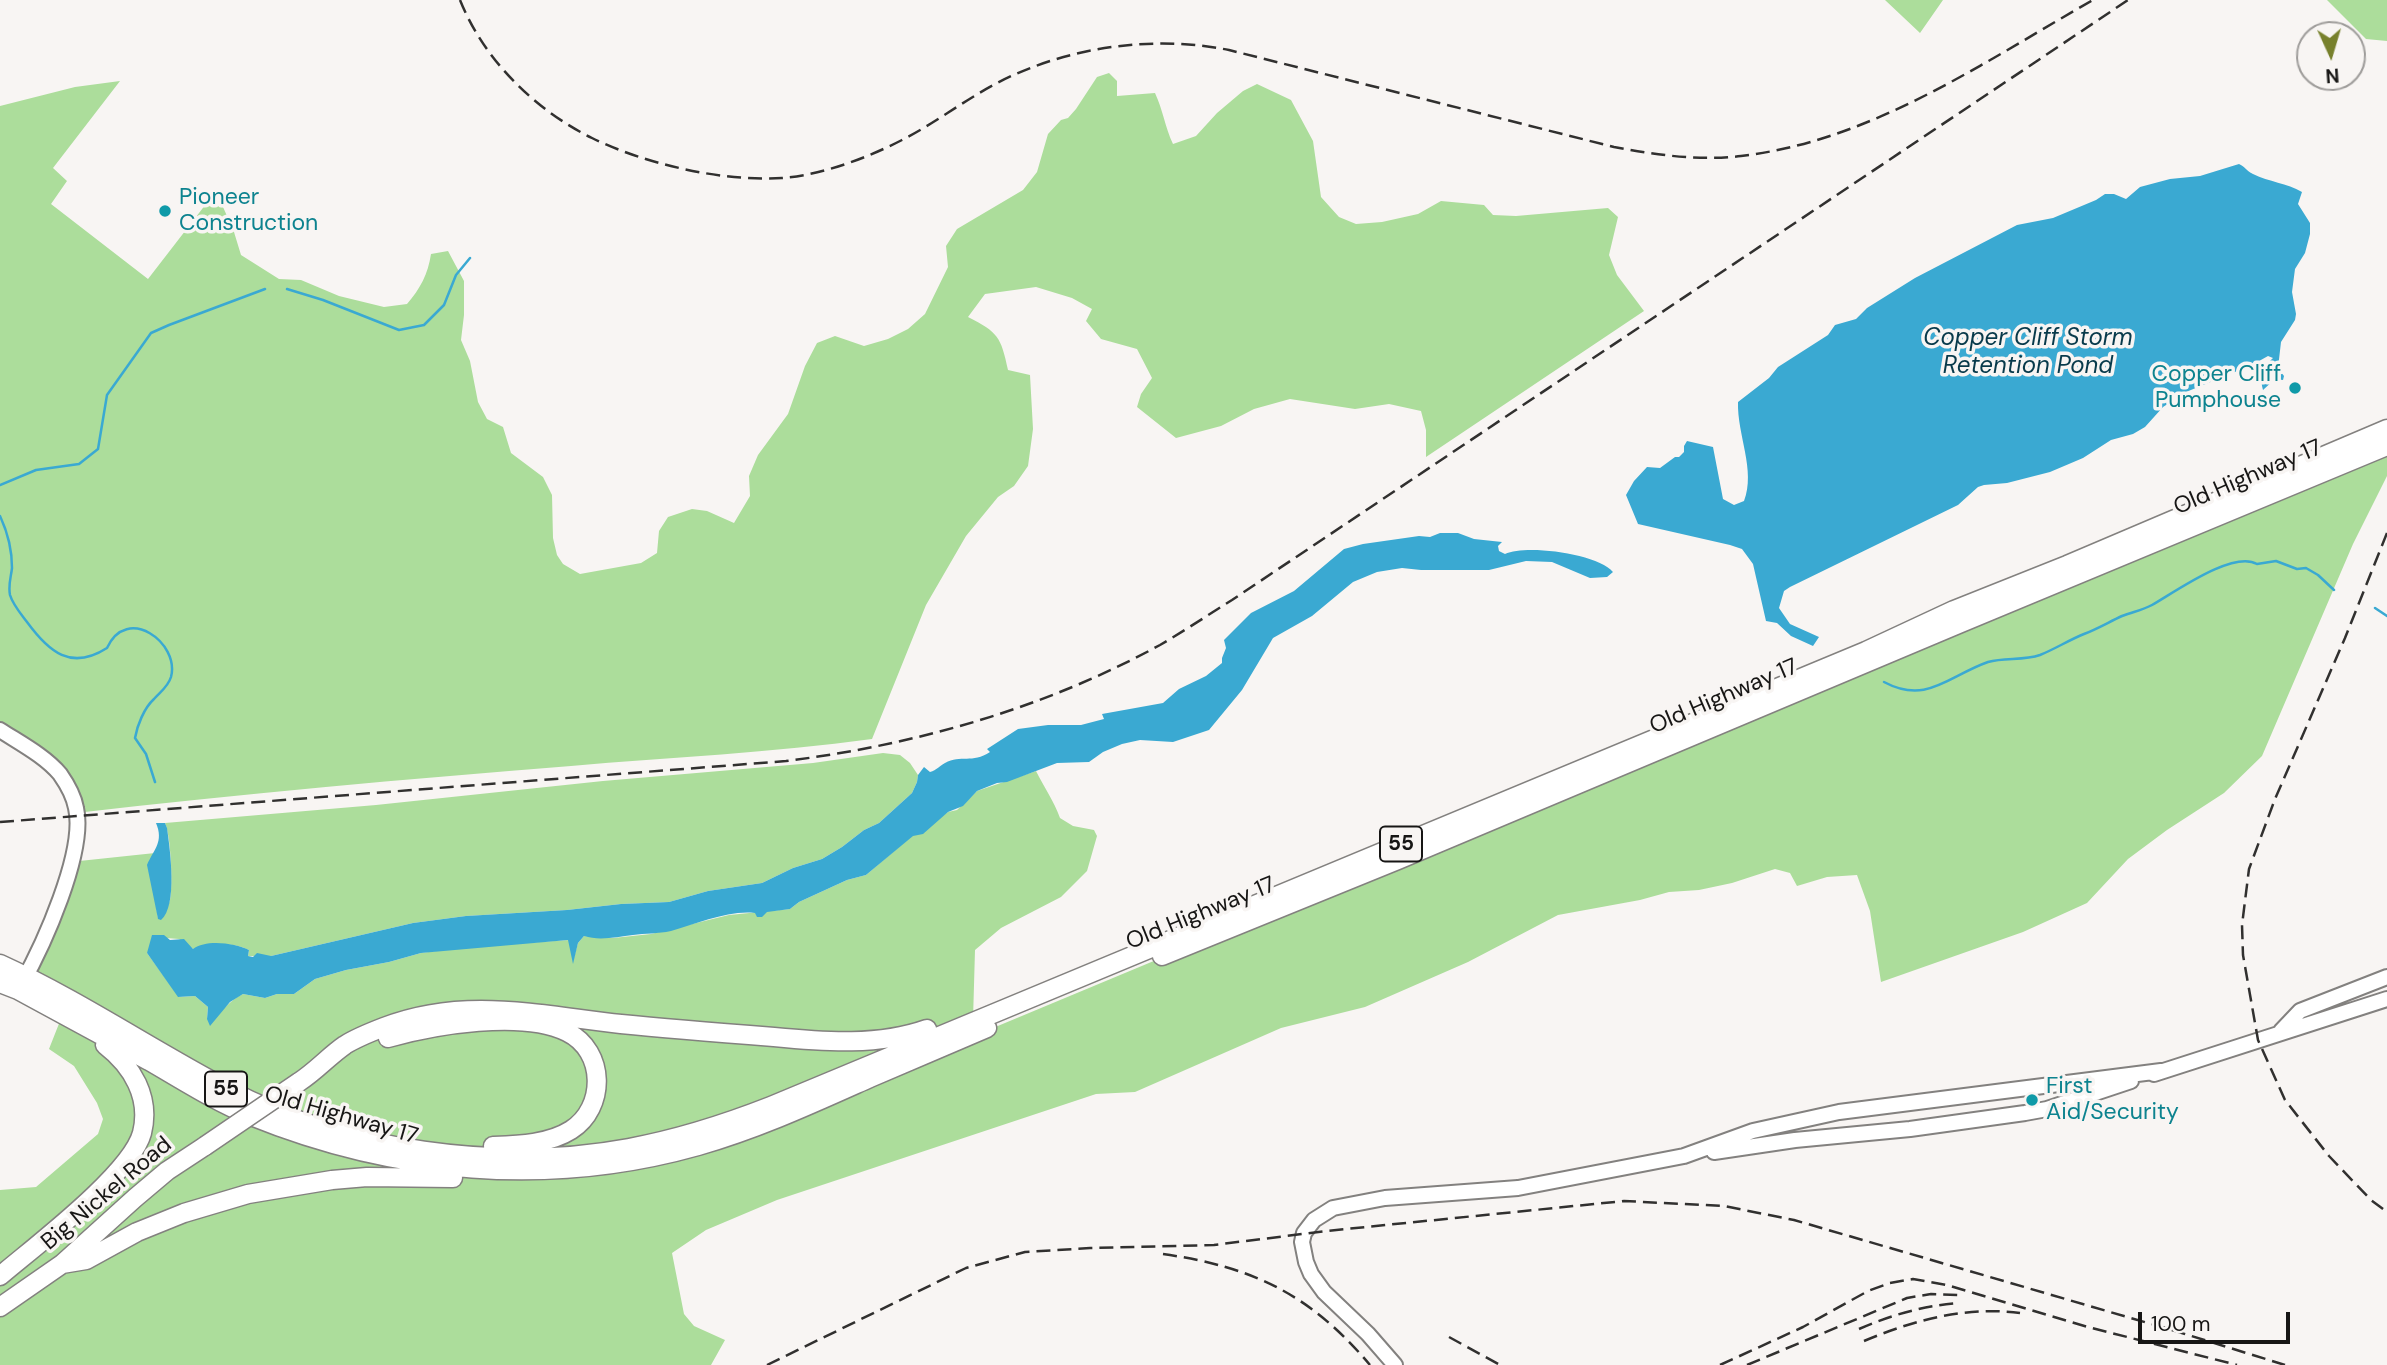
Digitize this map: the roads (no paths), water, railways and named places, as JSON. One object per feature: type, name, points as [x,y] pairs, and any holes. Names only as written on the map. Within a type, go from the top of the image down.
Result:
[{"type":"main road","name":"Old Highway 17","points":[[22,983],[229,1090],[281,1113],[331,1130],[417,1151],[489,1157],[552,1156],[628,1148],[681,1136],[771,1107],[1866,651],[1954,610],[2387,429]]},
{"type":"main road","name":"Old Highway 17","points":[[22,983],[88,1028],[228,1105],[294,1132],[375,1156],[439,1167],[505,1170],[570,1168],[659,1155],[697,1146],[766,1123],[1006,1020],[1386,865],[1961,622],[2387,446]]},
{"type":"main road","name":"55","points":[[0,964],[22,983]]},
{"type":"main road","name":"55","points":[[0,983],[22,983]]},
{"type":"main road","points":[[307,1077],[345,1045],[384,1027],[434,1014],[474,1009],[525,1010],[620,1024],[835,1041],[891,1039],[935,1026],[969,1023]]},
{"type":"main road","points":[[307,1077],[388,1037],[468,1022],[509,1021],[542,1025],[569,1032],[587,1049],[596,1070],[596,1097],[587,1115],[572,1130],[561,1136],[536,1142],[473,1146],[444,1153]]},
{"type":"main road","points":[[0,1276],[119,1170],[142,1133],[144,1114],[140,1086],[120,1057],[88,1028]]},
{"type":"main road","name":"Big Nickel Road","points":[[0,1307],[62,1264],[167,1171],[307,1077]]},
{"type":"main road","points":[[62,1264],[86,1260],[137,1232],[184,1213],[247,1194],[332,1180],[378,1177],[484,1178],[505,1170]]},
{"type":"street","points":[[0,730],[51,764],[66,784],[77,809],[76,842],[63,888],[22,983]]},
{"type":"street","points":[[2279,1033],[2300,1011],[2387,977]]},
{"type":"street","points":[[1395,1365],[1368,1334],[1324,1292],[1306,1262],[1302,1242],[1304,1233],[1314,1220],[1333,1208],[1385,1198],[1518,1188],[1683,1157],[1795,1140],[1898,1130],[2036,1111],[2094,1095],[2387,999]]},
{"type":"street","points":[[1683,1157],[1753,1131],[1816,1116],[2161,1071]]},
{"type":"water","name":"Copper Cliff Storm Retention Pond","points":[[2239,164],[2253,174],[2302,192],[2298,204],[2310,223],[2305,253],[2295,269],[2292,292],[2295,320],[2281,342],[2278,368],[2284,376],[2283,380],[2275,379],[2263,390],[2262,372],[2273,358],[2268,356],[2186,392],[2163,407],[2145,427],[2133,434],[2111,440],[2083,458],[2050,472],[1978,487],[1958,505],[1790,587],[1784,591],[1779,608],[1790,624],[1819,637],[1813,646],[1791,636],[1777,623],[1766,621],[1753,564],[1742,549],[1638,524],[1626,495],[1634,481],[1647,467],[1660,468],[1679,457],[1684,452],[1687,441],[1713,447],[1723,499],[1734,505],[1744,501],[1748,477],[1738,402],[1769,378],[1778,367],[1828,335],[1835,325],[1856,319],[1867,308],[1915,278],[2017,225],[2053,218],[2105,194],[2126,199],[2140,187],[2170,179],[2200,176]]},
{"type":"water","points":[[1440,533],[1458,533],[1474,539],[1502,542],[1498,546],[1499,551],[1505,554],[1529,550],[1562,552],[1593,560],[1613,572],[1607,577],[1590,578],[1552,562],[1526,561],[1489,570],[1402,568],[1377,572],[1353,582],[1312,616],[1273,638],[1242,690],[1209,730],[1173,742],[1140,740],[1122,744],[1089,762],[1057,763],[977,791],[963,806],[948,812],[923,834],[913,836],[866,875],[847,880],[799,902],[790,909],[767,912],[762,917],[757,917],[755,913],[734,914],[666,932],[608,938],[584,936],[578,943],[573,964],[568,940],[421,953],[315,979],[294,994],[277,994],[265,998],[243,994],[230,1002],[210,1026],[207,1019],[208,1007],[195,996],[178,997],[147,953],[152,935],[164,935],[170,940],[184,939],[193,949],[205,944],[221,943],[249,950],[248,956],[253,957],[257,953],[271,956],[413,923],[466,916],[669,902],[708,891],[762,883],[793,868],[822,859],[879,823],[912,793],[924,767],[930,772],[951,760],[984,756],[990,752],[987,749],[1018,729],[1081,725],[1104,719],[1102,714],[1163,703],[1179,689],[1206,676],[1222,663],[1226,648],[1224,640],[1251,613],[1294,591],[1344,549],[1419,536],[1430,537]]},
{"type":"water","points":[[156,823],[165,823],[167,828],[171,863],[170,903],[161,920],[158,919],[147,865],[159,840]]},
{"type":"waterway","points":[[287,289],[399,330],[424,325],[444,305],[456,275],[470,258]]},
{"type":"waterway","points":[[0,485],[36,470],[79,464],[98,449],[107,395],[151,333],[265,289]]},
{"type":"waterway","points":[[0,516],[11,554],[11,599],[35,633],[52,649],[62,655],[82,658],[107,648],[116,635],[127,629],[138,629],[150,633],[168,652],[172,664],[171,677],[166,687],[144,712],[135,738],[146,754],[155,782]]},
{"type":"waterway","points":[[1884,682],[1913,691],[1925,689],[1988,662],[2040,655],[2122,616],[2149,607],[2204,574],[2234,563],[2276,561],[2297,569],[2306,568],[2334,590]]},
{"type":"waterway","points":[[2375,608],[2387,616]]},
{"type":"railway","points":[[460,0],[470,22],[497,63],[532,98],[571,126],[613,147],[660,163],[710,174],[759,178],[782,178],[813,173],[874,153],[902,140],[1001,81],[1041,64],[1094,50],[1148,44],[1229,50],[1614,147],[1678,156],[1741,156],[1789,148],[1880,117],[1967,73],[2093,0]]},
{"type":"railway","points":[[0,822],[786,761],[931,734],[1025,705],[1071,687],[1160,645],[1232,600],[2128,0]]},
{"type":"railway","points":[[2387,533],[2275,799],[2249,869],[2242,925],[2243,955],[2258,1040],[2285,1100],[2329,1156],[2371,1200],[2387,1212]]},
{"type":"railway","points":[[767,1365],[966,1268],[1025,1252],[1214,1245],[1624,1201],[1724,1206],[1794,1220],[2285,1365]]},
{"type":"railway","points":[[1163,1254],[1225,1267],[1279,1288],[1326,1320],[1370,1365]]},
{"type":"railway","points":[[1720,1365],[1803,1327],[1868,1291],[1913,1279],[1947,1285],[2088,1327],[2237,1365]]},
{"type":"railway","points":[[1747,1365],[1907,1298],[1931,1294],[1960,1295]]},
{"type":"railway","points":[[1859,1329],[1907,1312],[1958,1303]]},
{"type":"railway","points":[[1864,1341],[1940,1316],[1980,1311],[2020,1313]]},
{"type":"railway","points":[[1449,1337],[1500,1365]]},
{"type":"place","name":"Pioneer Construction","points":[[165,211]]},
{"type":"place","name":"Copper Cliff Pumphouse","points":[[2295,388]]},
{"type":"place","name":"First Aid/Security","points":[[2032,1100]]}]
